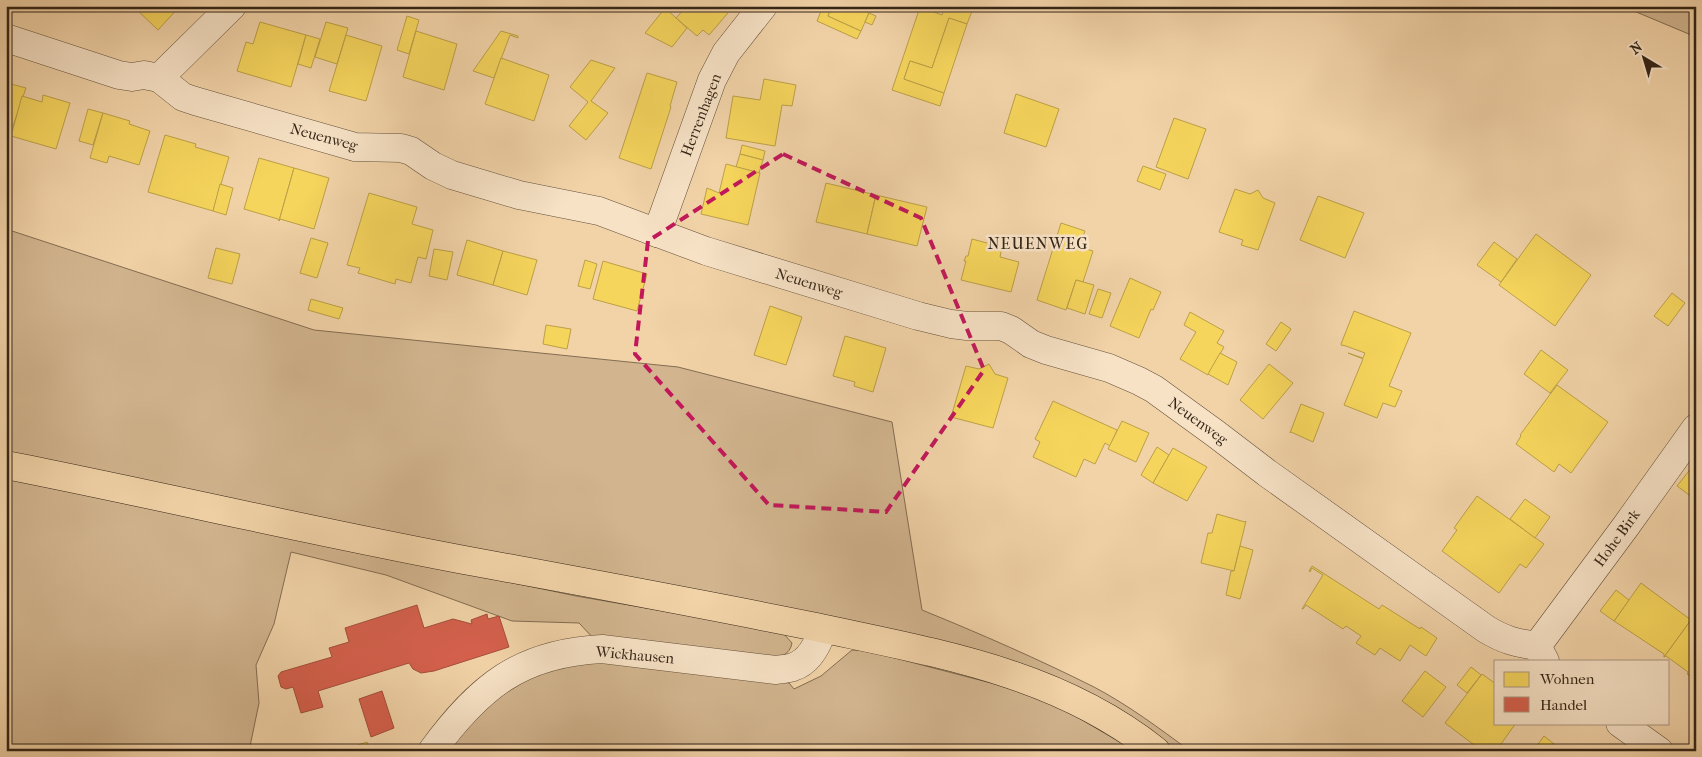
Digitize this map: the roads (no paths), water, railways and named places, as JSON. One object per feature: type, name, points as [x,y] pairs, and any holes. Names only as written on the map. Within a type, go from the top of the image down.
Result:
[{"type":"main road","points":[[6,465],[468,561],[745,612],[948,655],[1042,685],[1070,697],[1115,722],[1156,751]]},
{"type":"street","points":[[6,38],[119,75],[159,78],[232,6]]},
{"type":"street","name":"Herrenhagen","points":[[657,233],[712,80],[726,53],[763,6]]},
{"type":"street","name":"Neuenweg","points":[[159,78],[183,97],[195,101],[355,147],[378,149],[388,147],[402,148],[412,151],[433,166],[452,175],[519,195],[599,211],[706,251],[918,316],[967,326],[1001,326],[1038,347],[1109,368],[1139,380],[1486,629],[1500,638],[1541,653]]},
{"type":"street","name":"Hohe Birk","points":[[1541,653],[1626,526],[1696,428]]},
{"type":"street","name":"Wickhausen","points":[[432,751],[454,721],[474,701],[520,668],[552,656],[581,650],[602,650],[776,670],[794,667],[809,655],[819,642],[823,629]]},
{"type":"street","points":[[1621,724],[1659,751]]},
{"type":"district","name":"NEUENWEG","points":[[1038,243]]}]
